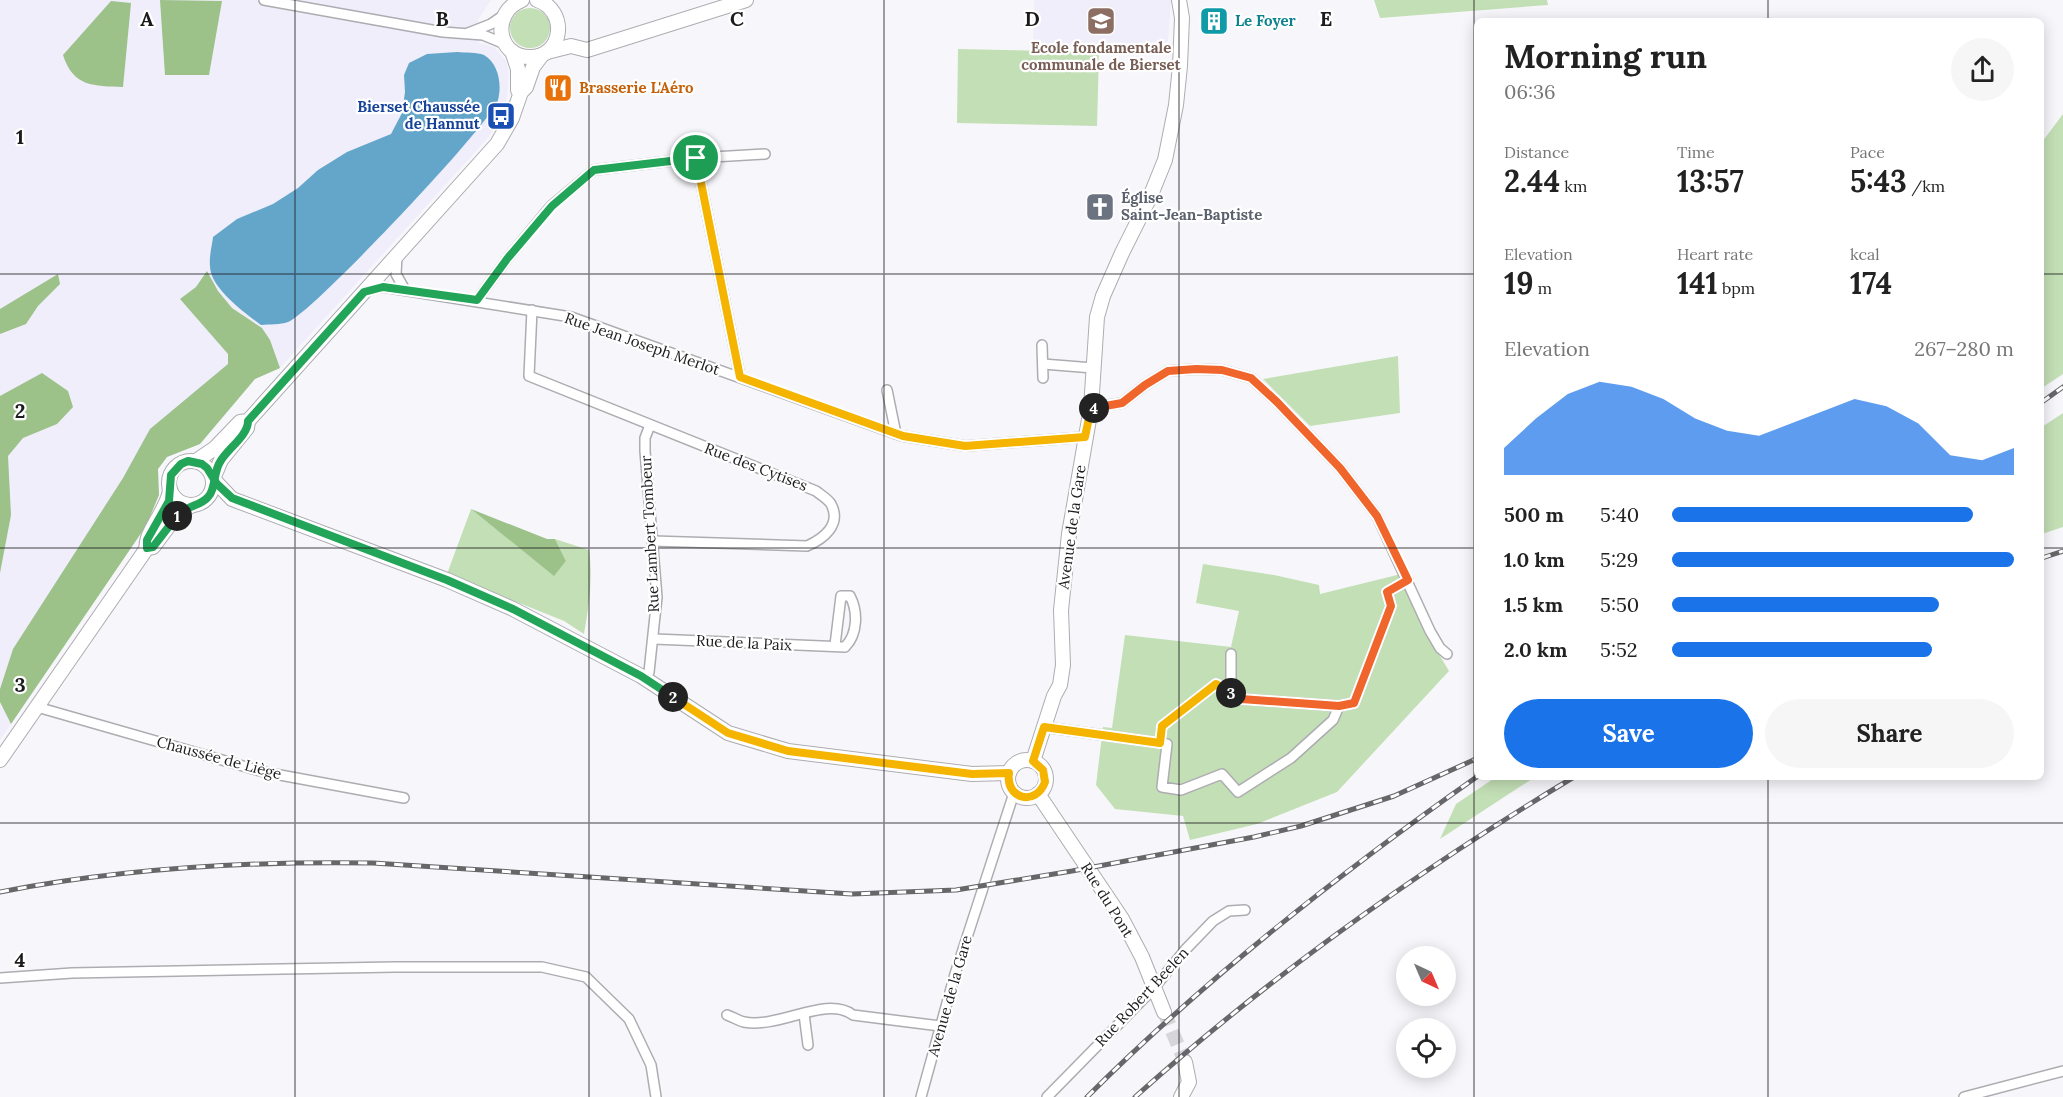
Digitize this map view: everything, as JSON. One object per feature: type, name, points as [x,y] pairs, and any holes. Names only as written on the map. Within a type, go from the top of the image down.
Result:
[{"type":"street","points":[[264,0],[442,32],[492,37],[526,57],[566,47],[587,50],[746,0]]},
{"type":"street","points":[[468,33],[491,24],[518,1]]},
{"type":"street","points":[[543,2],[553,10],[559,23],[571,36],[593,47]]},
{"type":"street","name":"Avenue de la Gare","points":[[1033,761],[1060,685],[1063,665],[1061,610],[1069,534],[1091,408],[1097,317],[1103,296],[1165,160],[1176,105],[1182,32],[1179,3]]},
{"type":"street","points":[[504,15],[501,32],[518,69],[517,87],[520,92]]},
{"type":"street","points":[[147,548],[153,547],[176,516],[212,492],[213,479],[221,460],[247,429],[248,421],[497,144],[512,118],[520,92],[526,87],[533,67],[557,39],[559,23]]},
{"type":"street","points":[[477,300],[507,259],[552,206],[594,170],[696,158],[765,154]]},
{"type":"street","points":[[696,158],[740,377]]},
{"type":"street","points":[[397,255],[396,274],[405,290]]},
{"type":"street","name":"Rue Jean Joseph Merlot","points":[[364,292],[383,287],[477,300],[571,317],[896,434],[965,446],[1085,437]]},
{"type":"street","points":[[532,310],[529,376],[651,425]]},
{"type":"street","points":[[1042,345],[1044,378]]},
{"type":"street","points":[[1043,363],[1093,368]]},
{"type":"street","points":[[1091,408],[1122,403],[1168,371],[1213,370],[1251,378],[1340,468],[1377,516],[1430,631],[1440,648],[1447,654]]},
{"type":"street","points":[[887,390],[896,434]]},
{"type":"street","points":[[196,461],[215,448],[240,422],[248,421]]},
{"type":"street","name":"Rue Lambert Tombeur","points":[[645,679],[649,672],[654,639],[657,597],[645,438],[651,425]]},
{"type":"street","name":"Rue des Cytises","points":[[651,425],[816,491],[830,503],[834,514],[830,529],[820,541],[807,546],[653,541]]},
{"type":"street","points":[[0,760],[147,548],[147,540],[167,506],[169,482],[175,468],[188,461],[196,461],[207,468],[213,479],[232,498],[447,580],[513,609],[645,679],[728,733],[788,751],[972,774],[1009,773]]},
{"type":"street","points":[[170,490],[179,502],[197,504],[217,500],[227,501],[232,498]]},
{"type":"street","points":[[1160,743],[1162,726],[1216,684],[1241,699],[1339,706],[1354,703],[1391,606],[1387,592],[1408,580]]},
{"type":"street","points":[[842,596],[850,596],[856,608],[852,640],[845,647],[835,645],[842,596]]},
{"type":"street","name":"Rue de la Paix","points":[[654,639],[827,647],[835,645]]},
{"type":"street","points":[[1231,654],[1231,693]]},
{"type":"street","points":[[1044,727],[1167,744],[1162,787],[1181,790],[1222,774],[1238,792],[1291,758],[1333,720],[1339,706]]},
{"type":"street","name":"Chaussée de Liège","points":[[37,707],[264,771],[404,798]]},
{"type":"street","points":[[1020,761],[1033,761],[1043,770],[1045,776],[1043,788],[1038,794],[1028,798],[1014,793],[1008,784],[1009,773],[1013,765],[1020,761]]},
{"type":"street","name":"Avenue de la Gare","points":[[921,1097],[962,952],[1014,793]]},
{"type":"street","name":"Rue du Pont","points":[[1038,794],[1122,919],[1142,957],[1164,1012]]},
{"type":"street","name":"Rue Robert Beelen","points":[[1047,1097],[1154,988],[1185,950],[1214,921],[1229,911],[1245,910]]},
{"type":"street","points":[[0,978],[72,973],[395,967],[542,967],[586,977],[629,1019],[651,1065],[656,1097]]},
{"type":"street","points":[[727,1015],[744,1022],[761,1022],[804,1014],[826,1007],[846,1010],[853,1015],[940,1026]]},
{"type":"street","points":[[804,1014],[808,1045]]},
{"type":"street","points":[[1181,1097],[1189,1082],[1185,1062]]},
{"type":"street","points":[[1964,1097],[2063,1071]]},
{"type":"shaded area","points":[[0,0],[491,0],[478,20],[479,43],[494,47],[506,61],[509,72],[507,99],[503,113],[486,140],[280,368],[255,379],[200,444],[167,457],[158,469],[159,495],[146,526],[0,740]]},
{"type":"shaded area","name":"Ecole fondamentale communale de Bierset","points":[[1034,0],[1171,0],[1168,42],[1033,47]]},
{"type":"green space","points":[[160,0],[222,1],[209,75],[165,75]]},
{"type":"green space","points":[[1374,0],[1547,0],[1548,5],[1380,18]]},
{"type":"green space","points":[[111,1],[131,3],[123,87],[86,83],[67,66],[63,55]]},
{"type":"green space","points":[[530,8],[544,14],[550,28],[544,42],[530,48],[516,42],[510,28],[516,14]]},
{"type":"green space","points":[[958,49],[1099,52],[1097,126],[957,123]]},
{"type":"green space","points":[[2063,114],[2063,374],[2044,387],[2044,139]]},
{"type":"green space","points":[[207,271],[218,291],[232,308],[262,328],[270,340],[280,368],[255,379],[200,444],[167,457],[158,469],[159,495],[146,526],[11,724],[0,702],[0,689],[13,649],[123,478],[150,429],[228,364],[228,354],[180,299],[196,287]]},
{"type":"green space","points":[[58,274],[60,284],[38,306],[26,324],[0,334],[0,309]]},
{"type":"green space","points":[[1398,356],[1400,413],[1310,426],[1263,379]]},
{"type":"green space","points":[[42,373],[68,391],[73,407],[57,424],[23,438],[8,456],[11,515],[0,573],[0,396]]},
{"type":"green space","points":[[2063,413],[2063,527],[2044,533],[2044,426]]},
{"type":"green space","points":[[471,509],[554,575],[566,561],[555,539],[589,550],[589,603],[584,634],[564,621],[447,574]]},
{"type":"green space","points":[[471,509],[547,539],[555,539],[566,561],[554,576]]},
{"type":"green space","points":[[1203,564],[1274,575],[1319,585],[1320,594],[1401,574],[1422,626],[1449,671],[1337,792],[1257,824],[1190,840],[1183,816],[1115,809],[1096,785],[1103,727],[1112,728],[1125,635],[1231,647],[1239,611],[1196,603]]},
{"type":"green space","points":[[1492,780],[1530,780],[1440,839],[1456,804]]},
{"type":"water","points":[[457,52],[484,55],[489,59],[496,69],[500,88],[498,100],[466,143],[363,255],[329,288],[288,322],[261,325],[238,307],[222,291],[212,274],[210,259],[213,237],[237,219],[273,204],[298,188],[318,170],[347,152],[391,134],[402,113],[405,92],[404,75],[409,63],[427,54]]},
{"type":"tunnel","points":[[1164,1012],[1185,1062]]},
{"type":"railway","points":[[2044,401],[2063,387]]},
{"type":"railway","points":[[2044,557],[2063,551]]},
{"type":"railway","points":[[0,892],[140,872],[279,863],[373,863],[852,894],[956,890],[1072,871],[1301,826],[1394,796],[1474,760]]},
{"type":"railway","points":[[1087,1097],[1179,1010],[1275,928],[1375,850],[1474,779]]},
{"type":"railway","points":[[1135,1097],[1186,1052],[1292,967],[1459,849],[1569,780]]},
{"type":"place","name":"Ecole fondamentale communale de Bierset","points":[[1101,21]]},
{"type":"place","name":"Le Foyer","points":[[1214,21]]},
{"type":"place","name":"Brasserie L'Aéro","points":[[558,88]]},
{"type":"place","name":"Bierset Chaussée de Hannut","points":[[501,116]]},
{"type":"place","name":"Église Saint-Jean-Baptiste","points":[[1100,207]]},
{"type":"route","points":[[696,158],[594,170],[552,206],[507,259],[477,300],[383,287],[364,292],[248,421],[247,429],[219,464],[213,479],[212,492],[207,498],[179,513],[153,547],[147,548],[147,540],[169,501],[171,475],[181,464],[196,461],[207,468],[213,479],[232,498],[447,580],[513,609],[641,676],[728,733],[788,751],[972,774],[1009,773],[1008,784],[1014,793],[1028,798],[1038,794],[1045,782],[1043,770],[1033,761],[1044,727],[1160,743],[1162,726],[1216,684],[1241,699],[1339,706],[1354,703],[1391,606],[1387,592],[1408,580],[1377,516],[1340,468],[1251,378],[1222,370],[1168,371],[1122,403],[1091,408],[1085,437],[965,446],[903,436],[763,387],[740,377],[696,158]]}]
